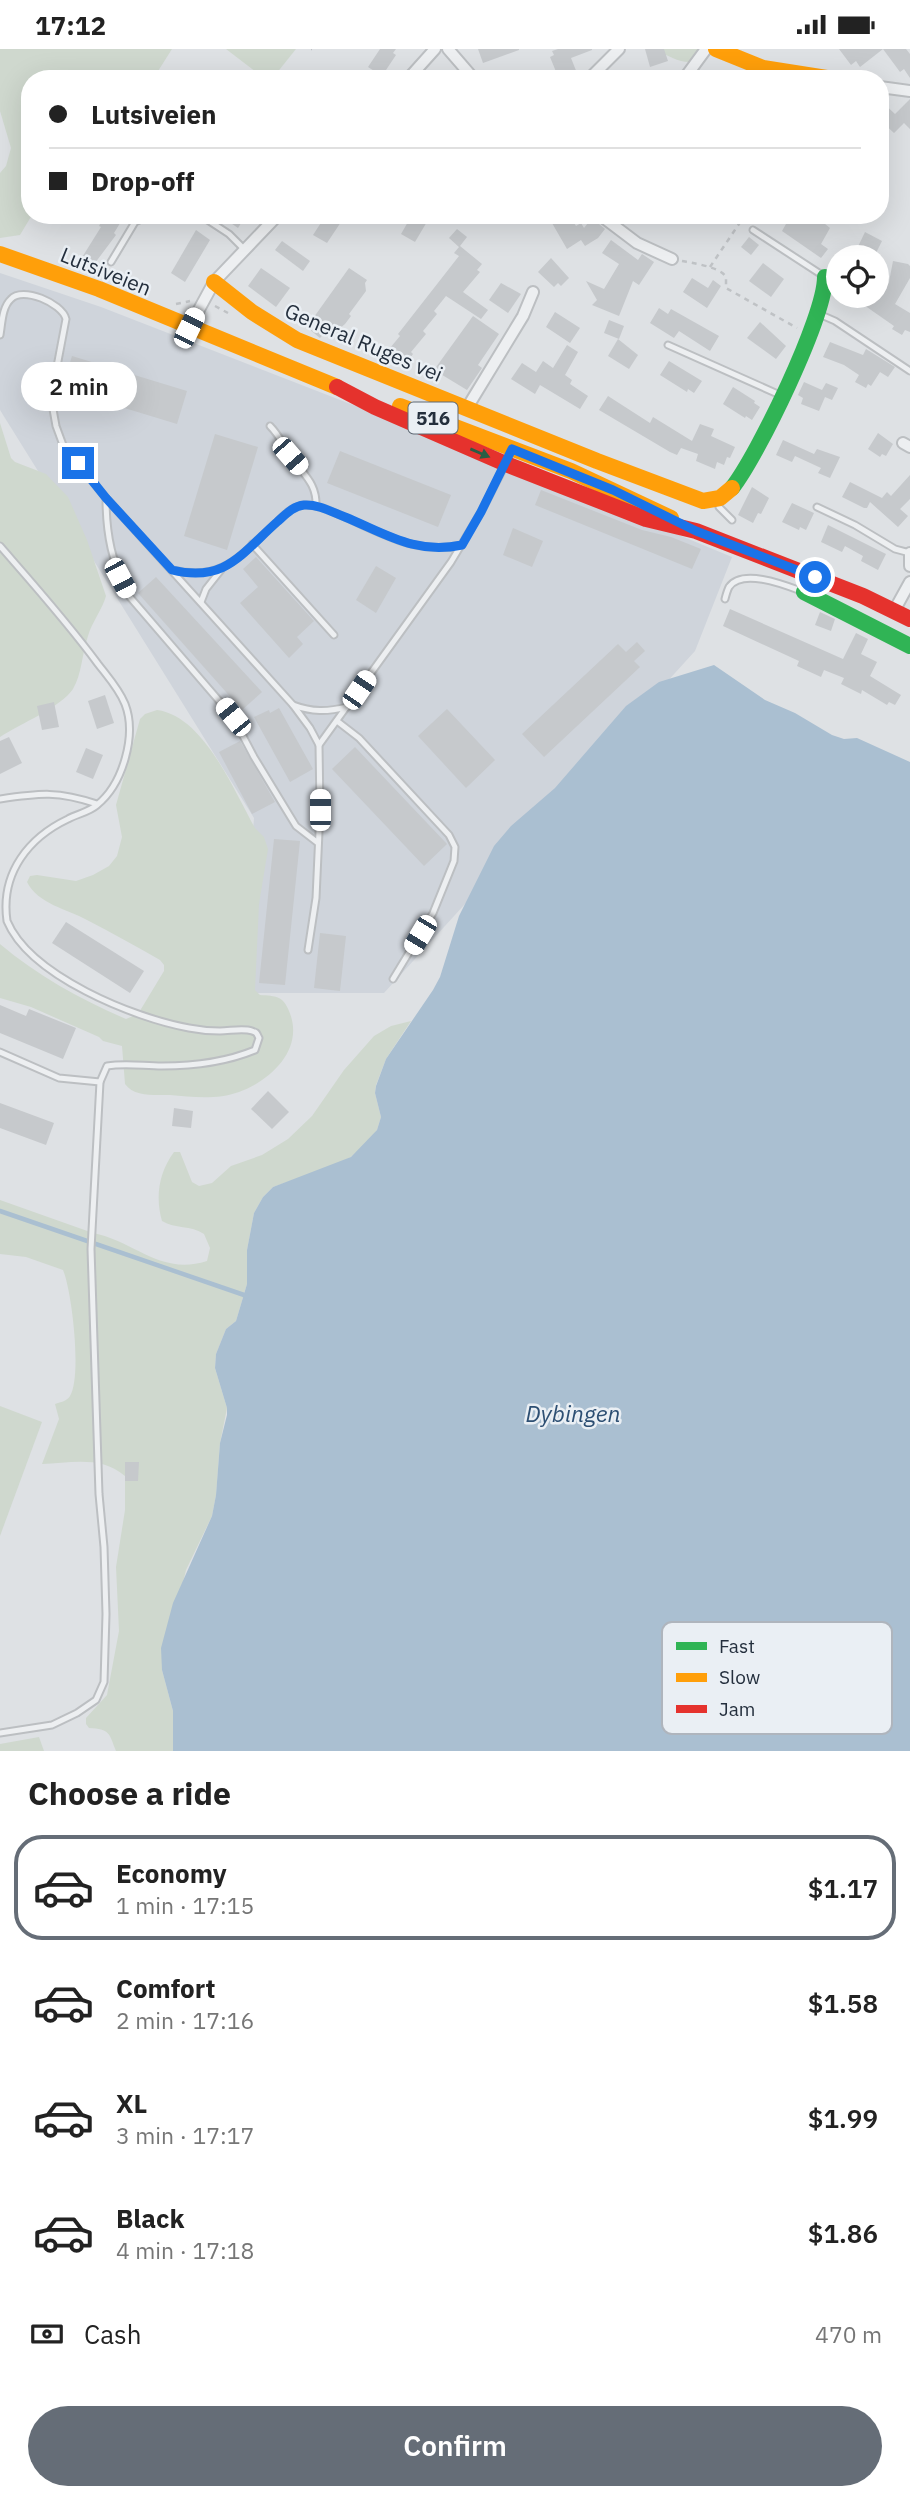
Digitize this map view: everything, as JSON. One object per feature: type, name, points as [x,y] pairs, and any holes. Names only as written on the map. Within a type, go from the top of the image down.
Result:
[{"type":"street","points":[[416,70],[435,49]]},
{"type":"street","points":[[448,49],[466,70]]},
{"type":"street","points":[[598,70],[619,49]]},
{"type":"street","points":[[691,70],[706,49]]},
{"type":"street","points":[[716,49],[763,68],[776,70]]},
{"type":"street","points":[[889,88],[910,91]]},
{"type":"street","points":[[189,328],[215,282],[270,224]]},
{"type":"street","points":[[612,224],[637,243],[673,259]]},
{"type":"street","name":"Lutsiveien","points":[[0,254],[99,289],[352,393],[379,398],[509,456],[613,490],[696,531],[863,596],[910,619]]},
{"type":"street","points":[[717,499],[729,491],[740,477],[783,397],[809,335],[825,277]]},
{"type":"street","name":"General Ruges vei","points":[[215,282],[252,313],[282,332],[686,496],[703,501],[717,499]]},
{"type":"street","points":[[467,408],[523,316],[533,292]]},
{"type":"street","points":[[910,553],[910,566]]},
{"type":"street","points":[[894,611],[910,582]]},
{"type":"street","points":[[804,593],[843,610],[910,646]]},
{"type":"lane","points":[[111,262],[134,224]]},
{"type":"lane","points":[[214,224],[245,250]]},
{"type":"lane","points":[[753,230],[825,277]]},
{"type":"lane","points":[[0,335],[6,306],[12,296],[19,293],[58,306],[64,311],[66,319],[51,398],[63,445],[106,498],[293,705],[310,728],[318,745],[318,843],[316,898],[308,950]]},
{"type":"lane","points":[[816,313],[835,321],[910,371]]},
{"type":"lane","points":[[668,345],[783,397]]},
{"type":"lane","points":[[270,426],[313,484],[317,494],[316,506]]},
{"type":"lane","points":[[318,745],[462,545],[509,456]]},
{"type":"lane","points":[[106,498],[106,531],[120,578],[129,596],[233,717],[296,826],[318,843]]},
{"type":"lane","points":[[717,499],[719,507],[732,520]]},
{"type":"lane","points":[[201,602],[206,589],[220,570],[296,508],[316,506],[415,546],[432,549],[462,545]]},
{"type":"lane","points":[[817,507],[855,525],[895,549],[910,553]]},
{"type":"lane","points":[[252,544],[334,635]]},
{"type":"lane","points":[[0,546],[83,644],[119,692],[126,706],[130,732],[123,762],[112,788],[97,804],[48,829],[27,843],[16,856],[5,878],[2,899],[7,921],[40,962],[100,999],[179,1026],[221,1031],[249,1030],[260,1038],[255,1050],[216,1062],[174,1065],[122,1063],[107,1066],[100,1082],[91,1249],[99,1494],[104,1547],[104,1682],[96,1700],[77,1713],[52,1725],[0,1733]]},
{"type":"lane","points":[[172,570],[199,575],[220,570]]},
{"type":"lane","points":[[725,599],[731,585],[758,579],[778,582],[804,593]]},
{"type":"lane","points":[[293,705],[315,712],[347,707]]},
{"type":"lane","points":[[337,721],[359,738],[449,835],[455,848],[454,861],[433,913],[393,979]]},
{"type":"lane","points":[[0,799],[48,793],[70,795],[97,804]]},
{"type":"lane","points":[[0,1052],[59,1078],[100,1082]]},
{"type":"path","points":[[710,267],[739,224]]},
{"type":"path","points":[[673,259],[710,267],[724,274],[726,288],[809,335]]},
{"type":"shaded area","points":[[0,49],[172,49],[159,70],[21,70],[21,224],[27,224],[20,235],[0,238],[0,173],[6,166],[11,148],[0,111]]},
{"type":"shaded area","points":[[226,49],[296,49],[279,70],[253,70]]},
{"type":"shaded area","points":[[654,49],[715,49],[700,60],[685,62]]},
{"type":"shaded area","points":[[0,273],[101,307],[546,480],[732,557],[695,651],[384,993],[240,993],[254,818],[0,410]]},
{"type":"shaded area","points":[[0,423],[11,458],[46,474],[68,497],[87,540],[106,596],[90,631],[73,689],[50,709],[0,737]]},
{"type":"shaded area","points":[[157,710],[174,715],[203,740],[216,757],[255,828],[264,837],[268,849],[259,904],[255,990],[260,995],[275,997],[284,1002],[293,1025],[293,1038],[289,1050],[274,1071],[251,1087],[222,1096],[152,1095],[134,1091],[125,1084],[122,1046],[103,1041],[31,1007],[0,998],[0,944],[60,986],[126,1019],[138,1014],[164,971],[160,960],[46,901],[38,896],[27,882],[30,876],[37,875],[76,881],[109,866],[117,856],[122,837],[116,805],[140,719]]},
{"type":"shaded area","points":[[411,1021],[386,1059],[376,1085],[375,1093],[381,1117],[377,1130],[369,1141],[351,1157],[338,1164],[273,1187],[263,1197],[254,1213],[247,1250],[247,1284],[236,1321],[226,1329],[216,1354],[215,1368],[227,1408],[220,1443],[212,1516],[186,1570],[162,1670],[173,1711],[173,1751],[116,1751],[108,1733],[89,1728],[86,1718],[107,1695],[119,1631],[116,1567],[125,1510],[125,1476],[116,1469],[96,1463],[42,1464],[59,1419],[55,1404],[69,1398],[74,1386],[75,1353],[70,1296],[63,1270],[26,1257],[0,1254],[0,1200],[108,1237],[161,1261],[190,1264],[207,1261],[210,1248],[204,1234],[162,1221],[160,1185],[174,1152],[180,1152],[192,1182],[199,1186],[212,1183],[231,1166],[262,1155],[288,1139],[312,1116],[344,1070],[374,1036],[391,1026]]},
{"type":"shaded area","points":[[0,1406],[42,1422],[0,1536]]},
{"type":"shaded area","points":[[39,1737],[44,1751],[0,1751],[0,1744]]},
{"type":"water","name":"Dybingen","points":[[714,665],[765,700],[795,713],[832,735],[844,739],[857,738],[910,762],[910,1751],[173,1751],[173,1711],[162,1670],[161,1648],[173,1603],[212,1516],[220,1443],[227,1415],[215,1368],[216,1354],[226,1329],[236,1321],[247,1284],[247,1250],[254,1213],[263,1197],[273,1187],[351,1157],[377,1130],[381,1117],[375,1093],[386,1059],[440,977],[459,916],[494,846],[511,826],[555,788],[626,706],[659,682]]},
{"type":"building","points":[[380,49],[396,49],[393,53],[396,55],[386,70],[373,70],[368,67]]},
{"type":"building","points":[[478,49],[519,49],[519,50],[483,63]]},
{"type":"building","points":[[592,49],[571,58],[576,70],[555,70],[550,57],[554,55],[552,51]]},
{"type":"building","points":[[645,49],[664,49],[668,61],[650,67]]},
{"type":"building","points":[[839,49],[883,49],[860,67],[856,61],[851,65]]},
{"type":"building","points":[[883,49],[906,49],[910,54],[910,78],[904,69],[900,72]]},
{"type":"building","points":[[910,99],[910,129],[904,123],[894,133],[889,128],[889,108],[895,114]]},
{"type":"building","points":[[120,224],[114,233],[116,235],[92,267],[81,259],[101,227],[99,226]]},
{"type":"building","points":[[320,224],[340,224],[327,243],[313,235]]},
{"type":"building","points":[[407,224],[426,224],[415,242],[401,234]]},
{"type":"building","points":[[553,224],[582,224],[584,228],[587,224],[599,224],[605,229],[598,238],[585,246],[581,240],[567,249]]},
{"type":"building","points":[[786,224],[825,224],[830,228],[821,244],[826,248],[826,252],[821,258],[782,231]]},
{"type":"building","points":[[457,229],[467,237],[460,246],[482,264],[477,270],[480,272],[463,292],[488,310],[481,319],[446,296],[434,311],[437,314],[423,331],[426,334],[411,352],[413,354],[407,362],[402,358],[397,364],[385,354],[459,256],[454,253],[459,247],[449,238]]},
{"type":"building","points":[[196,230],[210,240],[185,282],[171,273]]},
{"type":"building","points":[[865,232],[882,241],[880,245],[859,245]]},
{"type":"building","points":[[749,237],[759,245],[751,255],[741,247]]},
{"type":"building","points":[[611,240],[638,260],[642,254],[654,262],[639,285],[633,281],[619,316],[592,305],[597,300],[586,281],[604,289],[619,264],[602,253]]},
{"type":"building","points":[[282,241],[310,261],[303,271],[275,250]]},
{"type":"building","points":[[551,258],[569,278],[561,286],[558,283],[554,287],[538,272]]},
{"type":"building","points":[[893,261],[910,266],[910,278],[895,304],[910,313],[910,332],[905,330],[902,335],[868,308],[889,308],[889,282]]},
{"type":"building","points":[[763,263],[784,279],[771,297],[749,281]]},
{"type":"building","points":[[261,268],[290,288],[276,307],[248,286]]},
{"type":"building","points":[[349,268],[367,280],[366,291],[345,324],[339,329],[336,326],[330,334],[326,331],[320,338],[309,329],[316,319],[314,317]]},
{"type":"building","points":[[692,278],[708,288],[713,280],[721,286],[707,308],[683,292]]},
{"type":"building","points":[[501,283],[521,294],[508,313],[489,300]]},
{"type":"building","points":[[659,308],[668,314],[671,309],[719,336],[710,351],[679,331],[674,338],[650,323]]},
{"type":"building","points":[[555,312],[580,328],[570,343],[546,327]]},
{"type":"building","points":[[473,316],[499,334],[478,365],[482,368],[467,390],[434,370]]},
{"type":"building","points":[[609,320],[624,326],[619,339],[604,333]]},
{"type":"building","points":[[760,322],[786,346],[776,359],[747,338]]},
{"type":"building","points":[[618,339],[638,355],[629,369],[608,356]]},
{"type":"building","points":[[830,342],[863,355],[866,349],[895,367],[888,377],[880,372],[871,386],[868,384],[866,388],[855,382],[859,375],[844,365],[823,357]]},
{"type":"building","points":[[567,345],[578,352],[565,375],[572,380],[570,384],[588,396],[580,409],[540,385],[535,394],[511,379],[522,363],[536,372],[543,361],[553,368]]},
{"type":"building","points":[[72,356],[187,391],[177,424],[62,389]]},
{"type":"building","points":[[669,361],[702,381],[694,393],[688,389],[687,392],[660,375]]},
{"type":"building","points":[[804,382],[822,390],[826,383],[838,388],[832,400],[825,397],[819,411],[801,404],[803,398],[798,395]]},
{"type":"building","points":[[733,387],[760,407],[752,420],[723,404]]},
{"type":"building","points":[[608,396],[650,423],[653,417],[692,441],[700,424],[714,429],[711,436],[735,447],[724,465],[717,462],[715,469],[696,461],[698,454],[681,448],[677,455],[599,410]]},
{"type":"building","points":[[878,433],[893,444],[886,456],[882,454],[880,457],[868,449]]},
{"type":"building","points":[[215,434],[258,447],[227,550],[184,536]]},
{"type":"building","points":[[783,440],[814,454],[817,449],[840,457],[830,478],[818,473],[821,468],[795,456],[792,462],[776,455]]},
{"type":"building","points":[[340,451],[451,495],[438,527],[327,483]]},
{"type":"building","points":[[910,475],[910,499],[900,509],[908,516],[898,527],[870,502],[867,508],[864,508],[842,497],[850,482],[882,498],[887,492],[891,496]]},
{"type":"building","points":[[752,487],[769,498],[753,523],[738,515]]},
{"type":"building","points":[[541,490],[642,530],[671,537],[701,549],[692,569],[535,505]]},
{"type":"building","points":[[792,503],[814,513],[806,530],[800,527],[799,530],[782,522]]},
{"type":"building","points":[[828,525],[886,554],[878,570],[861,561],[863,556],[845,546],[842,552],[821,542]]},
{"type":"building","points":[[513,528],[543,541],[532,567],[503,555]]},
{"type":"building","points":[[256,557],[314,621],[297,637],[303,644],[289,658],[240,603],[258,587],[243,569]]},
{"type":"building","points":[[376,566],[396,578],[376,613],[356,600]]},
{"type":"building","points":[[156,577],[262,692],[242,710],[138,593]]},
{"type":"building","points":[[730,609],[843,659],[856,633],[868,639],[861,654],[877,662],[870,676],[901,695],[895,705],[889,702],[887,705],[862,690],[861,694],[841,684],[844,678],[824,670],[821,677],[797,666],[799,661],[723,626]]},
{"type":"building","points":[[820,612],[835,619],[831,631],[815,625]]},
{"type":"building","points":[[637,642],[645,651],[634,661],[640,667],[544,757],[522,734],[618,644],[626,652]]},
{"type":"building","points":[[105,695],[114,723],[97,729],[88,701]]},
{"type":"building","points":[[54,702],[59,727],[42,730],[37,706]]},
{"type":"building","points":[[279,708],[313,769],[290,782],[254,717]]},
{"type":"building","points":[[447,709],[495,760],[466,788],[418,736]]},
{"type":"building","points":[[9,737],[22,763],[0,774],[0,741]]},
{"type":"building","points":[[240,741],[275,802],[252,814],[219,752]]},
{"type":"building","points":[[355,747],[447,844],[424,866],[332,769]]},
{"type":"building","points":[[86,748],[103,755],[93,779],[76,772]]},
{"type":"building","points":[[274,839],[300,841],[285,985],[259,983]]},
{"type":"building","points":[[66,922],[144,971],[130,993],[52,943]]},
{"type":"building","points":[[320,933],[346,936],[340,991],[314,988]]},
{"type":"building","points":[[0,1005],[26,1016],[29,1009],[76,1028],[63,1059],[0,1033]]},
{"type":"building","points":[[268,1091],[289,1112],[272,1129],[251,1109]]},
{"type":"building","points":[[0,1103],[54,1123],[46,1145],[0,1128]]},
{"type":"building","points":[[174,1108],[193,1111],[191,1128],[172,1126]]},
{"type":"building","points":[[125,1462],[139,1462],[138,1481],[125,1481]]},
{"type":"waterway","points":[[0,1211],[247,1296]]},
{"type":"traffic: fast","points":[[732,488],[758,447],[788,385],[814,322],[825,277]]},
{"type":"traffic: fast","points":[[804,592],[910,646]]},
{"type":"traffic: slow","points":[[716,49],[763,68],[776,70]]},
{"type":"traffic: slow","points":[[0,254],[99,289],[337,387]]},
{"type":"traffic: slow","points":[[214,282],[252,312],[297,340],[597,461],[703,501],[720,498],[732,488]]},
{"type":"traffic: slow","points":[[400,406],[571,471],[671,518]]},
{"type":"traffic: jam","points":[[337,387],[375,407],[506,464],[646,519],[696,531],[863,596],[910,619]]},
{"type":"route","points":[[78,463],[172,570],[187,574],[212,573],[228,566],[286,514],[304,505],[327,509],[415,546],[432,549],[462,545],[512,449],[613,490],[696,531],[815,577]]}]
